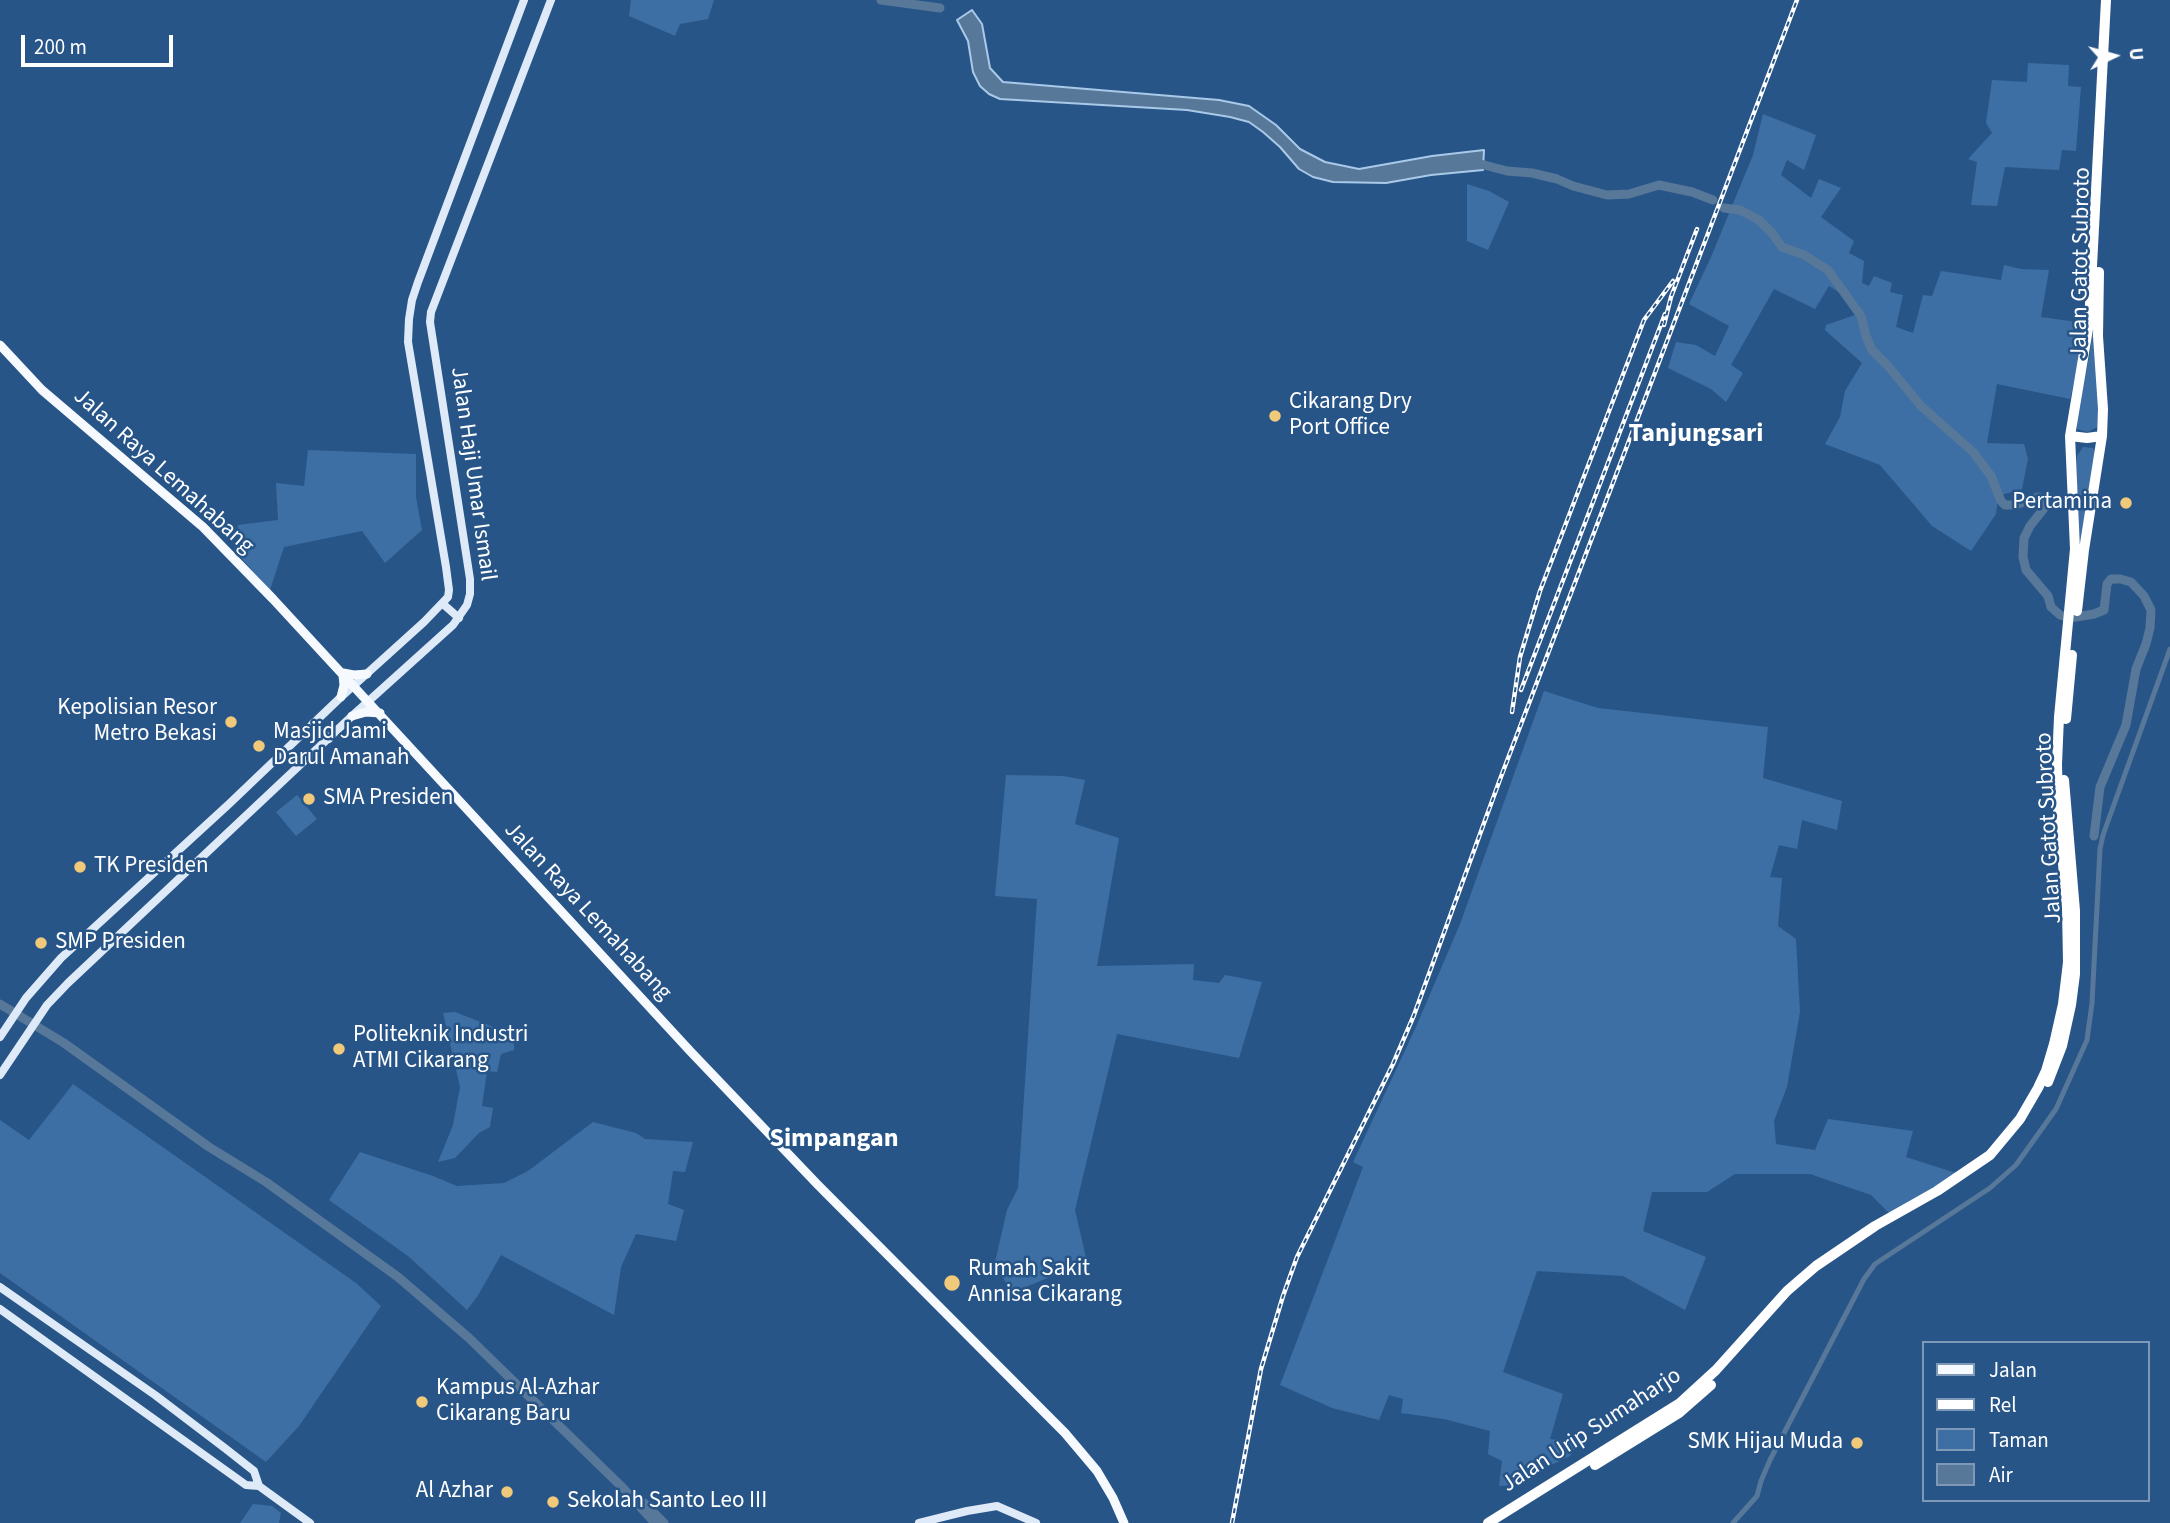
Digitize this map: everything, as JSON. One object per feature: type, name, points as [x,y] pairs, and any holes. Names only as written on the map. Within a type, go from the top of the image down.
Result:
[{"type":"highway","name":"Jalan Gatot Subroto","points":[[2074,603],[2075,534],[2070,436],[2089,323],[2106,0]]},
{"type":"highway","name":"Jalan Gatot Subroto","points":[[1719,1372],[1787,1292],[1816,1266],[1990,1155],[2020,1119],[2038,1088],[2054,1044],[2063,1004],[2068,962],[2067,909],[2057,775],[2059,716],[2074,603],[2102,436],[2098,323],[2112,0]]},
{"type":"highway","points":[[2070,436],[2102,436]]},
{"type":"highway","name":"Jalan Urip Sumaharjo","points":[[1489,1523],[1672,1408],[1719,1372]]},
{"type":"highway","name":"Jalan Urip Sumaharjo","points":[[1502,1523],[1678,1413],[1692,1403],[1719,1372]]},
{"type":"main road","name":"Jalan Haji Umar Ismail","points":[[443,604],[449,590],[408,342],[409,319],[418,282],[524,0]]},
{"type":"main road","name":"Jalan Haji Umar Ismail","points":[[0,1075],[39,1016],[84,967],[459,618],[470,598],[470,579],[430,322],[431,312],[551,0]]},
{"type":"main road","name":"Jalan Raya Lemahabang","points":[[0,345],[42,390],[203,527],[342,672],[691,1052],[818,1185],[1065,1433],[1097,1471],[1124,1523]]},
{"type":"main road","points":[[0,1037],[23,1003],[61,958],[354,685],[443,604],[459,618]]},
{"type":"main road","points":[[341,697],[344,685],[342,672],[367,674]]},
{"type":"main road","points":[[352,716],[366,712],[380,713]]},
{"type":"main road","points":[[313,723],[328,739]]},
{"type":"main road","points":[[0,1287],[155,1395],[226,1449],[254,1471],[259,1486]]},
{"type":"main road","points":[[0,1309],[246,1485],[259,1486],[310,1523]]},
{"type":"main road","points":[[919,1523],[998,1506],[1036,1523]]},
{"type":"green space","points":[[631,0],[714,0],[708,19],[680,24],[675,36],[629,16]]},
{"type":"green space","points":[[2028,63],[2069,65],[2068,86],[2081,87],[2076,151],[2062,150],[2059,170],[2005,167],[1997,206],[1971,205],[1977,162],[1968,159],[1992,133],[1986,123],[1992,80],[2027,82]]},
{"type":"green space","points":[[1763,114],[1816,135],[1804,170],[1787,160],[1781,175],[1811,198],[1819,179],[1841,188],[1821,217],[1854,241],[1849,253],[1864,261],[1862,283],[1869,286],[1874,276],[1892,283],[1890,292],[1903,295],[1896,327],[1913,333],[1923,295],[1932,296],[1941,271],[2001,280],[2004,265],[2049,270],[2041,317],[2084,323],[2083,345],[2070,399],[1997,384],[1987,443],[2024,444],[2028,459],[2022,489],[1998,496],[1996,514],[1971,551],[1932,526],[1880,465],[1825,444],[1840,417],[1845,391],[1862,363],[1825,330],[1826,325],[1855,315],[1859,305],[1829,286],[1815,309],[1774,289],[1731,365],[1743,373],[1726,402],[1711,389],[1668,368],[1676,342],[1696,345],[1715,356],[1729,326],[1689,304],[1753,155]]},
{"type":"green space","points":[[1467,184],[1489,191],[1509,202],[1488,250],[1467,241]]},
{"type":"green space","points":[[2093,327],[2099,405],[2097,427],[2088,432],[2077,429],[2075,423]]},
{"type":"green space","points":[[2083,447],[2093,448],[2096,453],[2080,550],[2076,464],[2077,456]]},
{"type":"green space","points":[[308,450],[416,454],[416,497],[422,530],[385,563],[362,531],[284,547],[270,590],[234,550],[238,525],[278,520],[276,483],[304,486]]},
{"type":"green space","points":[[1544,691],[1598,708],[1768,727],[1763,778],[1842,801],[1837,830],[1802,820],[1797,849],[1779,845],[1770,877],[1782,878],[1778,926],[1796,939],[1800,1012],[1787,1087],[1774,1121],[1776,1144],[1815,1150],[1828,1119],[1913,1131],[1906,1157],[1956,1173],[1891,1215],[1871,1195],[1810,1174],[1735,1174],[1707,1192],[1652,1192],[1643,1231],[1706,1257],[1685,1310],[1623,1276],[1537,1271],[1503,1372],[1563,1394],[1550,1439],[1579,1443],[1570,1456],[1543,1469],[1518,1471],[1513,1485],[1499,1486],[1502,1461],[1488,1454],[1490,1431],[1444,1419],[1401,1413],[1403,1399],[1389,1395],[1379,1420],[1332,1408],[1280,1385],[1363,1167],[1353,1162],[1416,1027],[1460,924]]},
{"type":"green space","points":[[1006,775],[1063,776],[1085,780],[1075,824],[1119,838],[1097,966],[1194,964],[1193,980],[1219,983],[1225,975],[1262,982],[1239,1058],[1117,1034],[1075,1210],[1087,1262],[1011,1293],[995,1262],[1007,1210],[1018,1188],[1037,899],[995,896]]},
{"type":"green space","points":[[297,795],[317,819],[296,836],[276,812]]},
{"type":"green space","points":[[455,1012],[514,1035],[514,1050],[501,1054],[497,1072],[487,1071],[482,1106],[493,1108],[490,1127],[479,1133],[455,1158],[438,1162],[453,1125],[460,1087],[443,1013]]},
{"type":"green space","points":[[73,1084],[356,1283],[381,1306],[299,1426],[266,1462],[0,1273],[0,1120],[29,1140]]},
{"type":"green space","points":[[593,1122],[636,1133],[645,1139],[693,1142],[685,1172],[673,1171],[668,1204],[684,1210],[676,1241],[636,1234],[621,1267],[614,1315],[501,1255],[467,1310],[408,1256],[329,1200],[360,1152],[457,1186],[504,1183],[528,1171]]},
{"type":"green space","points":[[253,1504],[272,1506],[281,1513],[279,1523],[240,1523]]},
{"type":"water","points":[[972,10],[982,24],[990,68],[1003,82],[1219,100],[1249,106],[1276,125],[1300,149],[1325,162],[1359,169],[1484,150],[1483,170],[1386,183],[1333,182],[1313,177],[1299,169],[1263,132],[1249,122],[1230,117],[1187,110],[1000,99],[980,86],[973,72],[968,41],[957,20]]},
{"type":"waterway","points":[[881,0],[940,8]]},
{"type":"waterway","points":[[1473,162],[1557,179],[1607,195],[1629,194],[1659,185],[1713,200]]},
{"type":"waterway","points":[[1724,208],[1740,210],[1759,220],[1782,247],[1804,255],[1828,270],[1861,316],[1872,350],[1921,406],[1973,452],[1991,476],[2005,505],[2015,505],[2038,497],[2046,501],[2045,507],[2024,538],[2023,557],[2026,570],[2048,596],[2051,607],[2060,615],[2070,618],[2104,610],[2107,584],[2111,579],[2131,582],[2144,596],[2151,610],[2150,628],[2136,669],[2126,725],[2100,787],[2094,836]]},
{"type":"waterway","points":[[1733,1523],[1757,1496],[1770,1460],[1864,1279],[1875,1264],[1990,1188],[2016,1165],[2056,1109],[2087,1040],[2092,1003],[2103,835],[2170,649]]},
{"type":"waterway","points":[[0,1004],[64,1043],[398,1277],[469,1338],[623,1488],[655,1523]]},
{"type":"waterway","points":[[644,1503],[664,1523]]},
{"type":"railway","points":[[1232,1523],[1261,1369],[1297,1257],[1393,1064],[1414,1015],[1499,782],[1797,0]]},
{"type":"railway","points":[[1664,325],[1671,297],[1697,229]]},
{"type":"railway","points":[[1512,712],[1520,657],[1540,591],[1644,320],[1673,281]]},
{"type":"railway","points":[[1521,690],[1665,314]]},
{"type":"place","name":"Cikarang Dry Port Office","points":[[1275,416]]},
{"type":"place","name":"Pertamina","points":[[2126,503]]},
{"type":"place","name":"Kepolisian Resor Metro Bekasi","points":[[231,722]]},
{"type":"place","name":"Masjid Jami Darul Amanah","points":[[259,746]]},
{"type":"place","name":"SMA Presiden","points":[[309,799]]},
{"type":"place","name":"TK Presiden","points":[[80,867]]},
{"type":"place","name":"SMP Presiden","points":[[41,943]]},
{"type":"place","name":"Politeknik Industri ATMI Cikarang","points":[[339,1049]]},
{"type":"place","name":"Rumah Sakit Annisa Cikarang","points":[[952,1283]]},
{"type":"place","name":"Kampus Al-Azhar Cikarang Baru","points":[[422,1402]]},
{"type":"place","name":"SMK Hijau Muda","points":[[1857,1443]]},
{"type":"place","name":"Al Azhar","points":[[507,1492]]},
{"type":"place","name":"Sekolah Santo Leo III","points":[[553,1502]]},
{"type":"district","name":"Tanjungsari","points":[[1696,435]]},
{"type":"district","name":"Simpangan","points":[[834,1140]]}]
